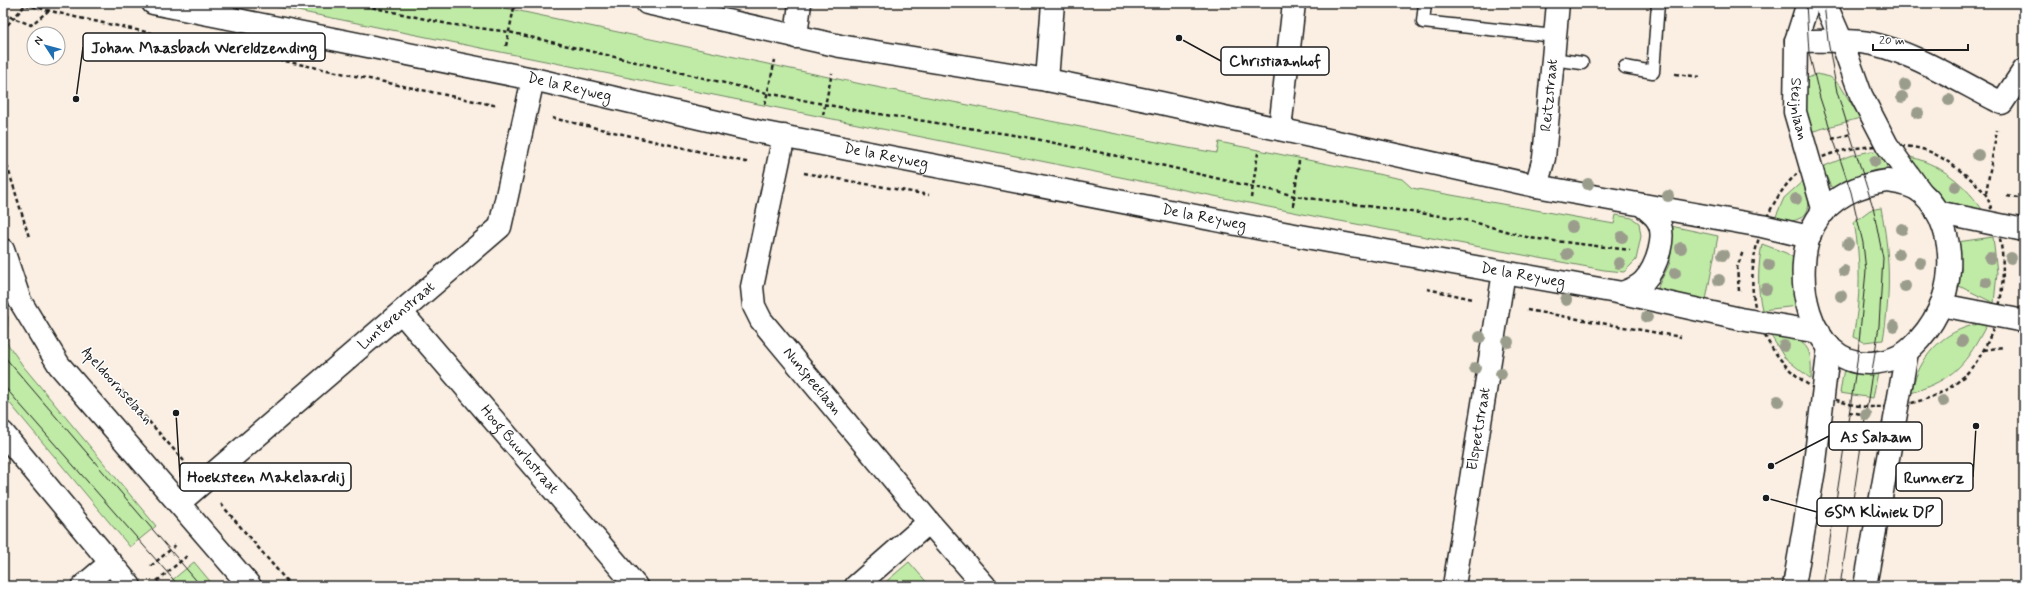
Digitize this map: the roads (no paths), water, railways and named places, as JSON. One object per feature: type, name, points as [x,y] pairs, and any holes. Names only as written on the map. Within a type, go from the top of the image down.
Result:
[{"type":"street","name":"De la Reyweg","points":[[153,3],[533,79],[760,132],[1246,226],[1622,293],[1749,320],[1824,339]]},
{"type":"street","points":[[646,3],[840,46],[1048,80],[1272,127],[1536,186],[1756,225],[1809,237]]},
{"type":"street","points":[[788,35],[800,3]]},
{"type":"street","points":[[1048,80],[1053,3]]},
{"type":"street","name":"Reitzstraat","points":[[1536,186],[1544,158],[1558,3]]},
{"type":"street","name":"Steijnlaan","points":[[1808,3],[1796,41],[1795,112],[1824,212]]},
{"type":"street","points":[[1825,3],[1842,42],[1861,95],[1883,136],[1921,192],[1937,212],[1945,235],[1950,264],[1948,281],[1941,305],[1928,329],[1907,352],[1880,363],[1862,363],[1845,358],[1824,339],[1810,315],[1804,288],[1804,259],[1809,237],[1814,224],[1842,195],[1874,182],[1888,181],[1904,183],[1921,192]]},
{"type":"street","points":[[1272,127],[1282,105],[1293,8]]},
{"type":"street","points":[[1796,41],[1862,42],[1912,58],[2002,103],[2024,70]]},
{"type":"street","name":"Lunterenstraat","points":[[179,504],[500,227],[533,79]]},
{"type":"street","name":"Nunspeetlaan","points":[[784,136],[752,287],[754,306],[761,320],[979,584]]},
{"type":"street","points":[[1622,293],[1644,282],[1653,270],[1659,255],[1661,235],[1657,219],[1642,205]]},
{"type":"street","points":[[1937,212],[2024,230]]},
{"type":"street","name":"Apeldoornselaan","points":[[3,250],[11,298],[59,365],[250,586]]},
{"type":"street","name":"Elspeetstraat","points":[[1454,586],[1504,272]]},
{"type":"street","points":[[1941,305],[2024,321]]},
{"type":"street","name":"Hoog Buurlostraat","points":[[402,313],[636,586]]},
{"type":"street","points":[[1794,586],[1814,470],[1822,401],[1824,339]]},
{"type":"street","points":[[1865,586],[1907,352]]},
{"type":"street","points":[[3,433],[129,585]]},
{"type":"street","points":[[856,586],[929,522]]},
{"type":"street","points":[[83,586],[110,563]]},
{"type":"lane","points":[[1425,3],[1423,22],[1555,36]]},
{"type":"lane","points":[[1625,68],[1653,72],[1658,3]]},
{"type":"lane","points":[[1552,59],[1582,62]]},
{"type":"tram line","points":[[1806,3],[1809,53],[1820,98],[1851,192],[1863,243],[1866,271],[1857,362],[1823,586]]},
{"type":"tram line","points":[[1824,3],[1828,41],[1837,92],[1873,207],[1883,258],[1879,326],[1840,586]]},
{"type":"tram line","points":[[3,355],[201,586]]},
{"type":"tram line","points":[[3,385],[179,586]]},
{"type":"place","name":"Christiaanhof","points":[[1179,38]]},
{"type":"place","name":"Johan Maasbach Wereldzending","points":[[76,99]]},
{"type":"place","name":"Hoeksteen Makelaardij","points":[[176,413]]},
{"type":"place","name":"Runnerz","points":[[1976,426]]},
{"type":"place","name":"As Salaam","points":[[1771,466]]},
{"type":"place","name":"GSM Kliniek DP","points":[[1766,498]]}]
